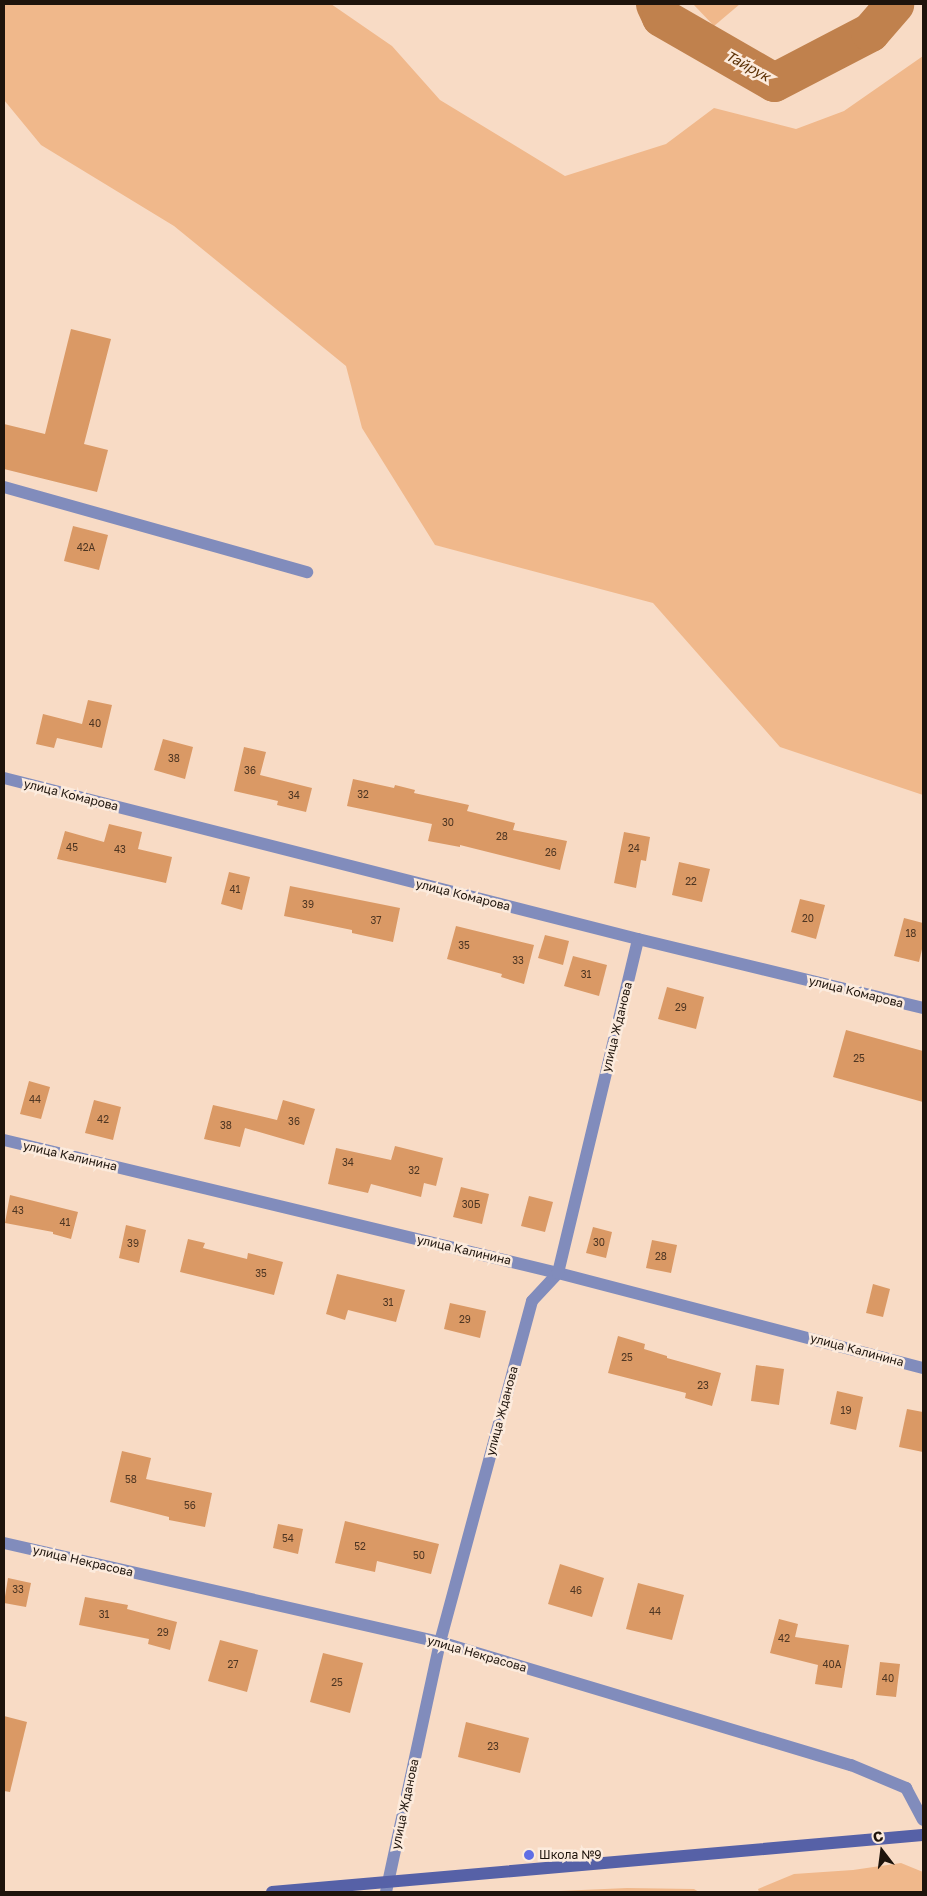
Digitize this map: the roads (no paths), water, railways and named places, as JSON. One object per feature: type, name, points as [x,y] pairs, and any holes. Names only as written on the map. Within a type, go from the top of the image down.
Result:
[{"type":"street","points":[[4,487],[307,572]]},
{"type":"street","name":"улица Комарова","points":[[4,778],[638,940],[923,1008]]},
{"type":"street","name":"улица Жданова","points":[[387,1887],[440,1642],[532,1301],[558,1273],[638,940]]},
{"type":"street","name":"улица Калинина","points":[[4,1140],[558,1273],[923,1368]]},
{"type":"street","name":"улица Некрасова","points":[[4,1543],[440,1642],[851,1765],[906,1788],[923,1820]]},
{"type":"street","points":[[272,1892],[387,1887],[923,1835]]},
{"type":"waterway","name":"Тайрук","points":[[655,4],[661,17],[774,82],[870,32],[894,4]]},
{"type":"place","name":"Школа №9","points":[[529,1855]]}]
